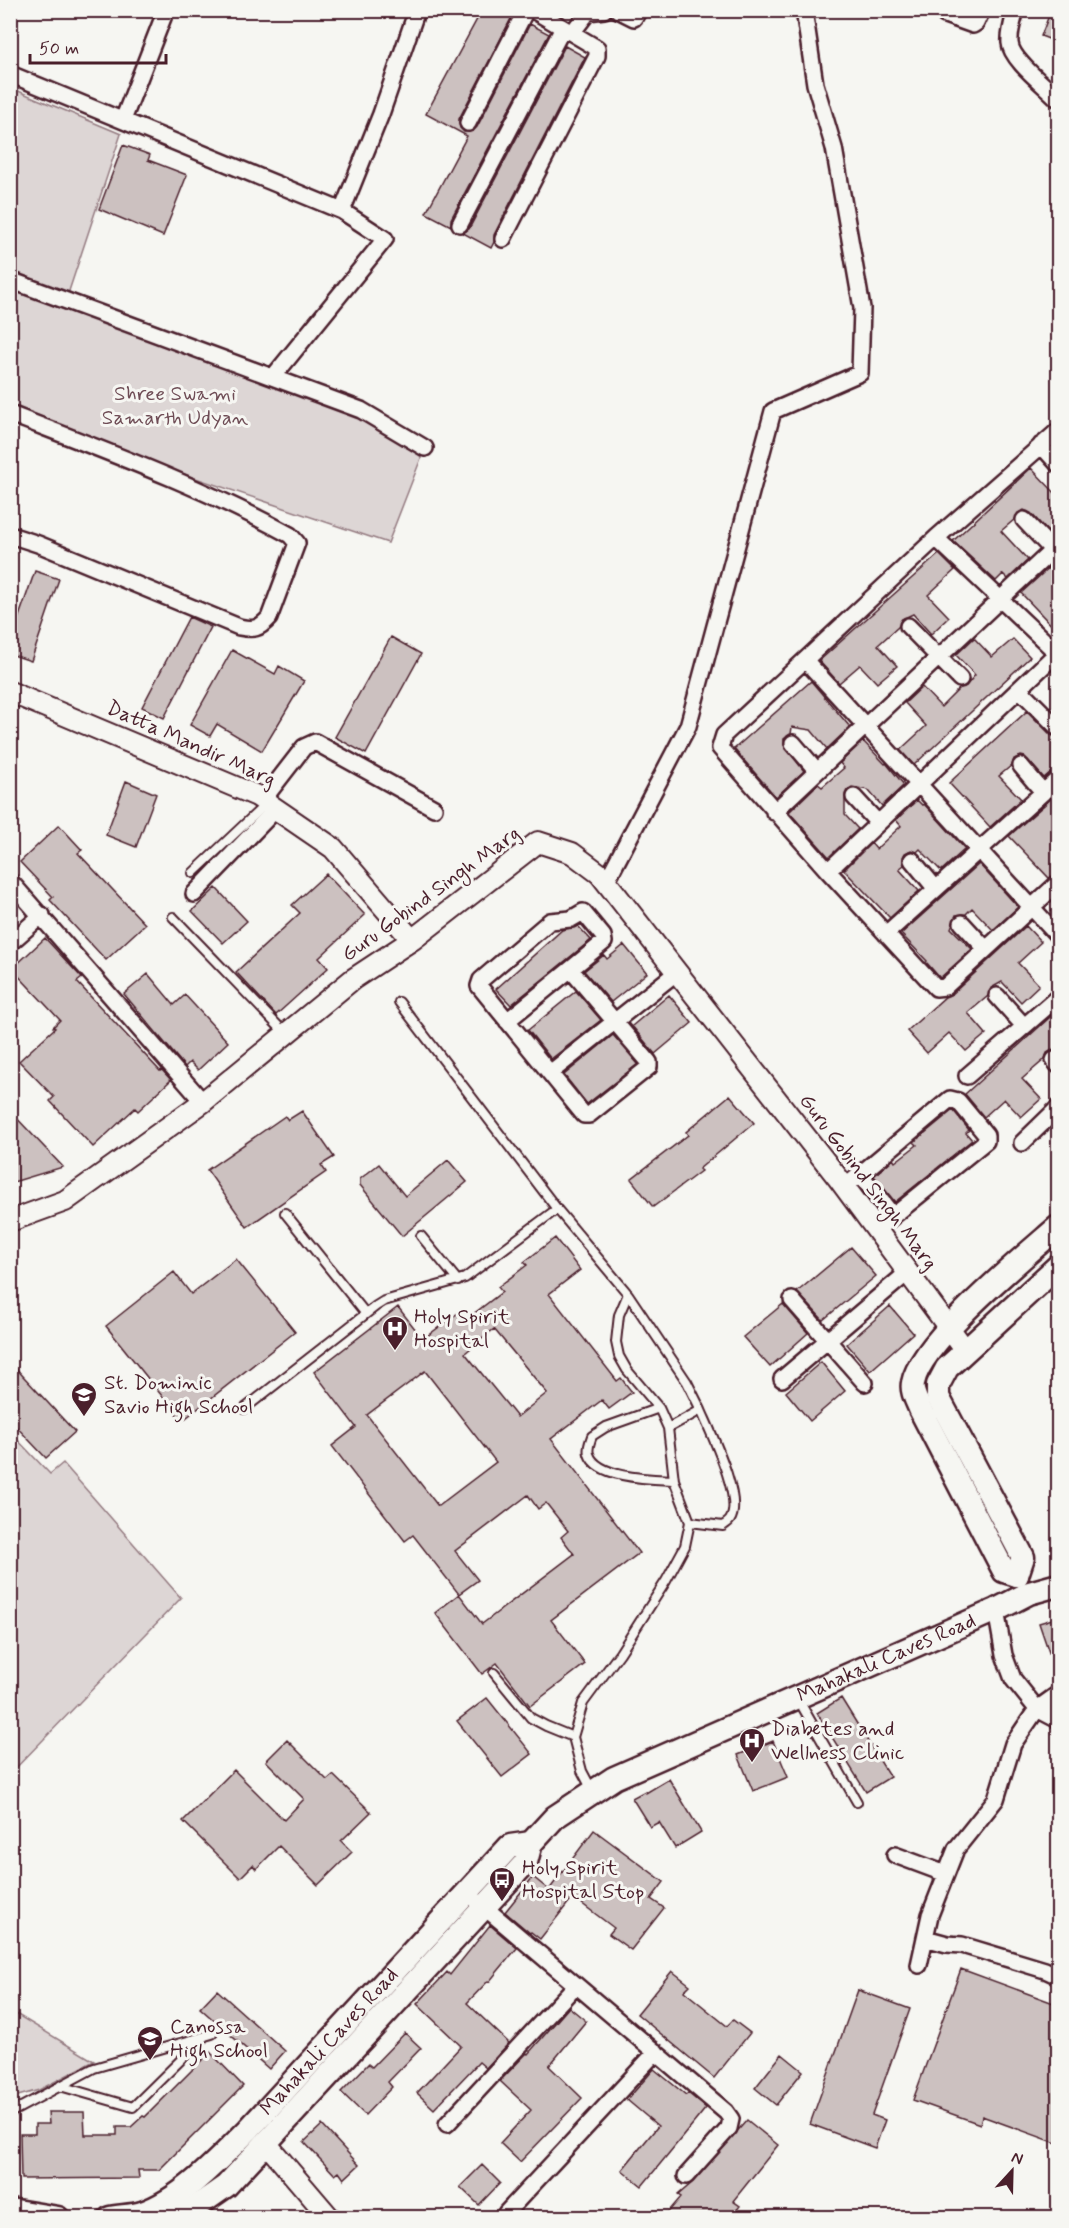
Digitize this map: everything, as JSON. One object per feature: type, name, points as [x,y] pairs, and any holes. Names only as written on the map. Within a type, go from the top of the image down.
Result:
[{"type":"main road","points":[[1023,1584],[1004,1571],[920,1409],[912,1386],[917,1368],[949,1329],[999,1279],[1059,1227]]},
{"type":"main road","points":[[1023,1584],[1023,1557],[938,1397],[938,1385],[947,1368],[1059,1266]]},
{"type":"main road","name":"Mahakali Caves Road","points":[[180,2217],[226,2186],[486,1908],[526,1863],[531,1843],[555,1817],[614,1778],[996,1610],[1023,1584],[1059,1585]]},
{"type":"main road","name":"Mahakali Caves Road","points":[[110,2217],[142,2213],[176,2194],[214,2165],[510,1846],[531,1843]]},
{"type":"main road","points":[[10,2210],[58,2217]]},
{"type":"street","points":[[123,120],[166,10]]},
{"type":"street","points":[[342,211],[381,114],[417,10]]},
{"type":"street","points":[[468,123],[526,10]]},
{"type":"street","points":[[503,239],[597,56],[597,48],[533,10]]},
{"type":"street","points":[[460,224],[568,31],[588,12],[604,10]]},
{"type":"street","points":[[618,10],[634,18],[639,10]]},
{"type":"street","points":[[606,882],[688,726],[773,411],[860,373],[862,308],[834,148],[815,84],[804,10]]},
{"type":"street","points":[[942,10],[945,15],[973,25],[982,10]]},
{"type":"street","points":[[1016,10],[1011,27],[1010,44],[1014,56],[1059,99]]},
{"type":"street","points":[[10,74],[342,211],[385,239],[273,377]]},
{"type":"street","points":[[10,280],[361,410],[425,448]]},
{"type":"street","points":[[10,414],[210,494],[290,535],[297,543],[269,618],[262,627],[253,629],[239,627],[38,544],[10,536]]},
{"type":"street","points":[[1059,431],[936,538],[724,735],[720,743],[722,753],[774,812],[936,988],[945,987],[1059,883]]},
{"type":"street","points":[[1041,445],[1059,464]]},
{"type":"street","points":[[774,812],[1000,599],[1057,551],[1024,520]]},
{"type":"street","points":[[828,871],[1058,652],[936,538]]},
{"type":"street","points":[[908,626],[960,679]]},
{"type":"street","points":[[805,660],[1059,936]]},
{"type":"street","points":[[1019,689],[1059,728]]},
{"type":"street","name":"Datta Mandir Marg","points":[[10,692],[269,804],[333,848],[412,940]]},
{"type":"street","points":[[194,894],[269,804],[304,747],[315,742],[434,808]]},
{"type":"street","points":[[793,743],[817,771]]},
{"type":"street","points":[[1021,766],[1043,792]]},
{"type":"street","points":[[886,934],[1059,779]]},
{"type":"street","points":[[854,797],[878,823]]},
{"type":"street","name":"Guru Gobind Singh Marg","points":[[10,1221],[65,1201],[203,1102],[353,979],[412,940],[538,842],[572,853],[600,874],[845,1187],[966,1351]]},
{"type":"street","points":[[912,860],[936,889]]},
{"type":"street","points":[[10,881],[203,1102]]},
{"type":"street","points":[[507,1021],[571,970],[604,940],[582,912],[571,919],[550,921],[480,982],[480,987],[507,1021],[584,1115],[590,1115],[650,1066],[571,970]]},
{"type":"street","points":[[10,943],[42,915]]},
{"type":"street","points":[[962,923],[987,949]]},
{"type":"street","points":[[550,1073],[677,972]]},
{"type":"street","points":[[997,996],[1024,1026]]},
{"type":"street","points":[[967,1076],[1059,997]]},
{"type":"street","points":[[845,1187],[950,1099],[958,1101],[986,1135],[986,1141],[876,1230]]},
{"type":"street","points":[[1022,1143],[1059,1108]]},
{"type":"street","points":[[860,1174],[893,1216]]},
{"type":"street","points":[[782,1379],[907,1273]]},
{"type":"street","points":[[792,1300],[865,1383]]},
{"type":"street","points":[[996,1610],[1005,1655],[1013,1679],[1037,1709],[1059,1720]]},
{"type":"street","points":[[919,1965],[930,1915],[956,1849],[996,1799],[1013,1744],[1037,1709],[1059,1694]]},
{"type":"street","points":[[895,1855],[946,1874]]},
{"type":"street","points":[[467,1893],[726,2112],[731,2119],[729,2128],[686,2176]]},
{"type":"street","points":[[925,1938],[947,1944],[962,1945],[1059,1976]]},
{"type":"street","points":[[447,2124],[576,1985]]},
{"type":"street","points":[[506,2213],[656,2052]]},
{"type":"street","points":[[266,2143],[330,2217]]},
{"type":"lane","points":[[194,873],[269,804]]},
{"type":"lane","points":[[173,917],[286,1034]]},
{"type":"lane","points":[[399,1002],[556,1209],[628,1294],[687,1382],[723,1465],[734,1504],[730,1520],[723,1526],[690,1522]]},
{"type":"lane","points":[[244,1409],[384,1301],[458,1281],[471,1274],[556,1209]]},
{"type":"lane","points":[[285,1213],[366,1314]]},
{"type":"lane","points":[[421,1236],[458,1281]]},
{"type":"lane","points":[[593,1792],[582,1771],[573,1737],[583,1703],[620,1653],[666,1581],[685,1546],[690,1522],[674,1480],[668,1428],[660,1408],[627,1370],[616,1342],[619,1315],[628,1294]]},
{"type":"lane","points":[[660,1408],[606,1427],[592,1436],[588,1449],[590,1457],[600,1467],[633,1478],[674,1480]]},
{"type":"lane","points":[[668,1428],[701,1410]]},
{"type":"lane","points":[[494,1672],[531,1718],[573,1737]]},
{"type":"lane","points":[[798,1697],[856,1802]]},
{"type":"lane","points":[[10,2113],[60,2086],[94,2068],[209,2035],[133,2107],[60,2086]]},
{"type":"green space","name":"Shree Swami Samarth Udyan","points":[[11,88],[121,134],[66,300],[327,402],[425,448],[388,543],[154,464],[11,404]]},
{"type":"green space","points":[[11,1433],[50,1474],[63,1463],[181,1598],[11,1773]]},
{"type":"green space","points":[[11,2011],[94,2061],[39,2090],[11,2098]]},
{"type":"building","points":[[482,10],[509,10],[514,13],[459,119],[460,128],[464,132],[473,131],[477,127],[530,24],[549,34],[451,219],[451,226],[426,213],[467,136],[426,114]]},
{"type":"building","points":[[1051,10],[1059,10],[1059,43],[1041,36]]},
{"type":"building","points":[[565,46],[585,57],[494,235],[491,248],[463,233],[469,229]]},
{"type":"building","points":[[123,145],[150,155],[148,160],[187,175],[163,236],[99,209]]},
{"type":"building","points":[[1031,468],[1059,497],[1059,522],[1048,532],[1031,513],[1024,510],[1018,513],[1015,519],[1001,531],[1028,560],[1008,579],[1003,574],[996,581],[953,541]]},
{"type":"building","points":[[939,554],[955,570],[928,595],[949,617],[931,634],[913,614],[902,619],[898,627],[878,645],[897,666],[877,683],[860,665],[839,683],[819,661]]},
{"type":"building","points":[[1053,564],[1059,566],[1059,633],[1021,593]]},
{"type":"building","points":[[35,571],[59,579],[31,661],[10,654],[10,642]]},
{"type":"building","points":[[189,617],[211,627],[164,718],[142,707]]},
{"type":"building","points":[[391,637],[421,654],[366,754],[335,737]]},
{"type":"building","points":[[974,638],[992,657],[1013,639],[1030,657],[914,765],[900,750],[926,726],[905,703],[922,687],[941,707],[960,688],[966,686],[975,675],[956,655]]},
{"type":"building","points":[[232,650],[275,674],[279,666],[304,681],[262,751],[217,724],[210,736],[190,725]]},
{"type":"building","points":[[811,681],[850,727],[827,749],[811,730],[792,727],[791,734],[784,739],[784,745],[804,771],[776,797],[734,749]]},
{"type":"building","points":[[1027,711],[1051,735],[1059,738],[1059,770],[1052,771],[1044,778],[1025,757],[1014,759],[1012,765],[999,776],[1021,799],[990,827],[949,783]]},
{"type":"building","points":[[863,741],[886,763],[904,785],[882,806],[868,790],[852,787],[847,790],[845,815],[858,829],[829,857],[789,812],[818,784],[822,787],[844,768],[840,763]]},
{"type":"building","points":[[126,781],[156,794],[136,847],[106,835]]},
{"type":"building","points":[[1059,792],[1059,874],[1049,878],[1009,836]]},
{"type":"building","points":[[917,800],[922,805],[924,804],[965,849],[941,871],[920,849],[917,852],[911,850],[905,853],[904,865],[899,869],[919,891],[890,918],[844,870],[871,843],[876,849],[901,826],[896,820]]},
{"type":"building","points":[[59,825],[82,850],[78,853],[145,924],[106,960],[50,900],[53,897],[20,862]]},
{"type":"building","points":[[979,864],[1018,907],[993,930],[972,908],[966,914],[956,915],[951,928],[972,949],[940,978],[901,934]]},
{"type":"building","points":[[326,874],[365,915],[319,958],[328,968],[276,1015],[236,972],[300,913],[292,905]]},
{"type":"building","points":[[216,888],[247,921],[223,943],[192,911]]},
{"type":"building","points":[[578,926],[591,940],[511,1005],[496,989],[562,930]]},
{"type":"building","points":[[1026,926],[1041,942],[1018,963],[1039,985],[1021,1002],[1002,982],[991,988],[988,996],[968,1013],[986,1034],[966,1051],[949,1033],[927,1053],[907,1031],[945,997],[952,994]]},
{"type":"building","points":[[45,938],[82,978],[77,982],[171,1080],[138,1111],[135,1108],[93,1147],[50,1101],[54,1097],[19,1061],[55,1028],[53,1027],[60,1020],[12,969]]},
{"type":"building","points":[[624,945],[647,973],[611,1002],[584,971],[604,955],[607,959]]},
{"type":"building","points":[[148,974],[174,1005],[185,995],[228,1042],[198,1070],[190,1062],[185,1067],[124,994]]},
{"type":"building","points":[[576,991],[601,1020],[551,1059],[528,1030]]},
{"type":"building","points":[[669,995],[692,1023],[655,1054],[632,1026]]},
{"type":"building","points":[[1059,1009],[1059,1046],[1047,1053],[1045,1059],[1022,1079],[1041,1099],[1021,1117],[1004,1099],[984,1117],[965,1094]]},
{"type":"building","points":[[613,1035],[638,1064],[587,1104],[564,1075]]},
{"type":"building","points":[[730,1095],[754,1123],[699,1169],[701,1171],[653,1207],[631,1179],[688,1135],[686,1132]]},
{"type":"building","points":[[953,1110],[969,1130],[966,1133],[972,1140],[895,1202],[874,1176],[893,1159],[895,1162],[917,1145],[914,1142]]},
{"type":"building","points":[[10,1111],[63,1167],[10,1183]]},
{"type":"building","points":[[302,1111],[334,1157],[321,1165],[326,1172],[247,1227],[207,1170],[285,1116],[288,1120]]},
{"type":"building","points":[[448,1160],[467,1182],[402,1236],[360,1185],[360,1179],[379,1164],[405,1196]]},
{"type":"building","points":[[555,1238],[580,1270],[549,1294],[617,1381],[621,1378],[632,1392],[609,1409],[602,1400],[551,1439],[639,1553],[551,1620],[585,1664],[530,1706],[497,1663],[482,1674],[435,1613],[459,1594],[413,1535],[405,1541],[332,1446],[356,1427],[314,1372],[398,1307],[423,1339],[458,1313],[464,1321],[502,1292],[498,1287],[527,1265],[524,1262]],"holes":[[[494,1329],[547,1393],[517,1417],[465,1353]],[[425,1371],[496,1462],[438,1506],[367,1415]],[[528,1495],[538,1509],[546,1503],[568,1531],[561,1537],[574,1554],[482,1624],[459,1594],[478,1580],[455,1551]]]},
{"type":"building","points":[[851,1247],[876,1276],[823,1320],[797,1292]]},
{"type":"building","points":[[236,1259],[295,1332],[182,1421],[106,1326],[174,1272],[191,1294]]},
{"type":"building","points":[[783,1304],[808,1333],[770,1367],[743,1337]]},
{"type":"building","points":[[890,1306],[913,1333],[870,1371],[847,1344]]},
{"type":"building","points":[[10,1362],[75,1432],[46,1458],[10,1420]]},
{"type":"building","points":[[821,1362],[845,1391],[810,1421],[786,1392]]},
{"type":"building","points":[[1059,1617],[1059,1672],[1056,1673],[1039,1623]]},
{"type":"building","points":[[487,1698],[532,1754],[502,1777],[457,1721]]},
{"type":"building","points":[[841,1698],[890,1777],[866,1792],[817,1713]]},
{"type":"building","points":[[287,1740],[327,1780],[333,1775],[371,1812],[341,1841],[352,1852],[318,1885],[279,1846],[256,1869],[253,1865],[240,1878],[183,1821],[234,1770],[284,1820],[304,1799],[266,1761]]},
{"type":"building","points":[[773,1741],[788,1777],[753,1791],[738,1755]]},
{"type":"building","points":[[669,1779],[701,1832],[675,1848],[659,1822],[650,1827],[632,1798],[645,1791],[646,1793]]},
{"type":"building","points":[[594,1830],[664,1882],[651,1899],[664,1908],[631,1950],[609,1934],[614,1928],[573,1897],[540,1939],[505,1912],[533,1877],[549,1890]]},
{"type":"building","points":[[490,1925],[517,1948],[489,1982],[467,2003],[509,2043],[486,2068],[479,2062],[434,2109],[417,2093],[461,2046],[417,2004],[447,1972],[450,1975]]},
{"type":"building","points":[[961,1969],[1059,2005],[1059,2144],[982,2116],[980,2124],[913,2100]]},
{"type":"building","points":[[672,1971],[690,1985],[684,1991],[727,2026],[733,2020],[750,2033],[714,2078],[637,2014]]},
{"type":"building","points":[[217,1990],[285,2051],[269,2069],[200,2008]]},
{"type":"building","points":[[858,1990],[910,2009],[872,2115],[885,2120],[875,2148],[810,2124]]},
{"type":"building","points":[[569,2007],[586,2021],[549,2066],[582,2098],[520,2162],[500,2143],[531,2110],[500,2081],[528,2054]]},
{"type":"building","points":[[405,2033],[421,2048],[388,2082],[392,2087],[365,2115],[341,2092],[368,2064],[372,2067]]},
{"type":"building","name":"Canossa High School","points":[[210,2052],[243,2086],[159,2170],[138,2170],[139,2178],[21,2179],[20,2134],[35,2134],[35,2124],[49,2124],[48,2112],[84,2112],[85,2135],[117,2135],[117,2127],[131,2127],[143,2116],[145,2117]]},
{"type":"building","points":[[782,2054],[803,2071],[776,2105],[755,2088]]},
{"type":"building","points":[[654,2069],[706,2108],[642,2186],[622,2170],[658,2126],[627,2100]]},
{"type":"building","points":[[747,2120],[778,2145],[733,2201],[740,2206],[731,2217],[664,2217],[681,2197],[678,2195],[693,2182]]},
{"type":"building","points":[[322,2125],[359,2165],[344,2179],[339,2172],[335,2175],[304,2142]]},
{"type":"building","points":[[482,2165],[500,2183],[479,2205],[460,2187]]},
{"type":"place","name":"Holy Spirit Hospital","points":[[395,1352]]},
{"type":"place","name":"St. Dominic Savio High School","points":[[84,1418]]},
{"type":"place","name":"Diabetes and Wellness Clinic","points":[[752,1764]]},
{"type":"place","name":"Holy Spirit Hospital Stop","points":[[502,1903]]},
{"type":"place","name":"Canossa High School","points":[[150,2062]]}]
